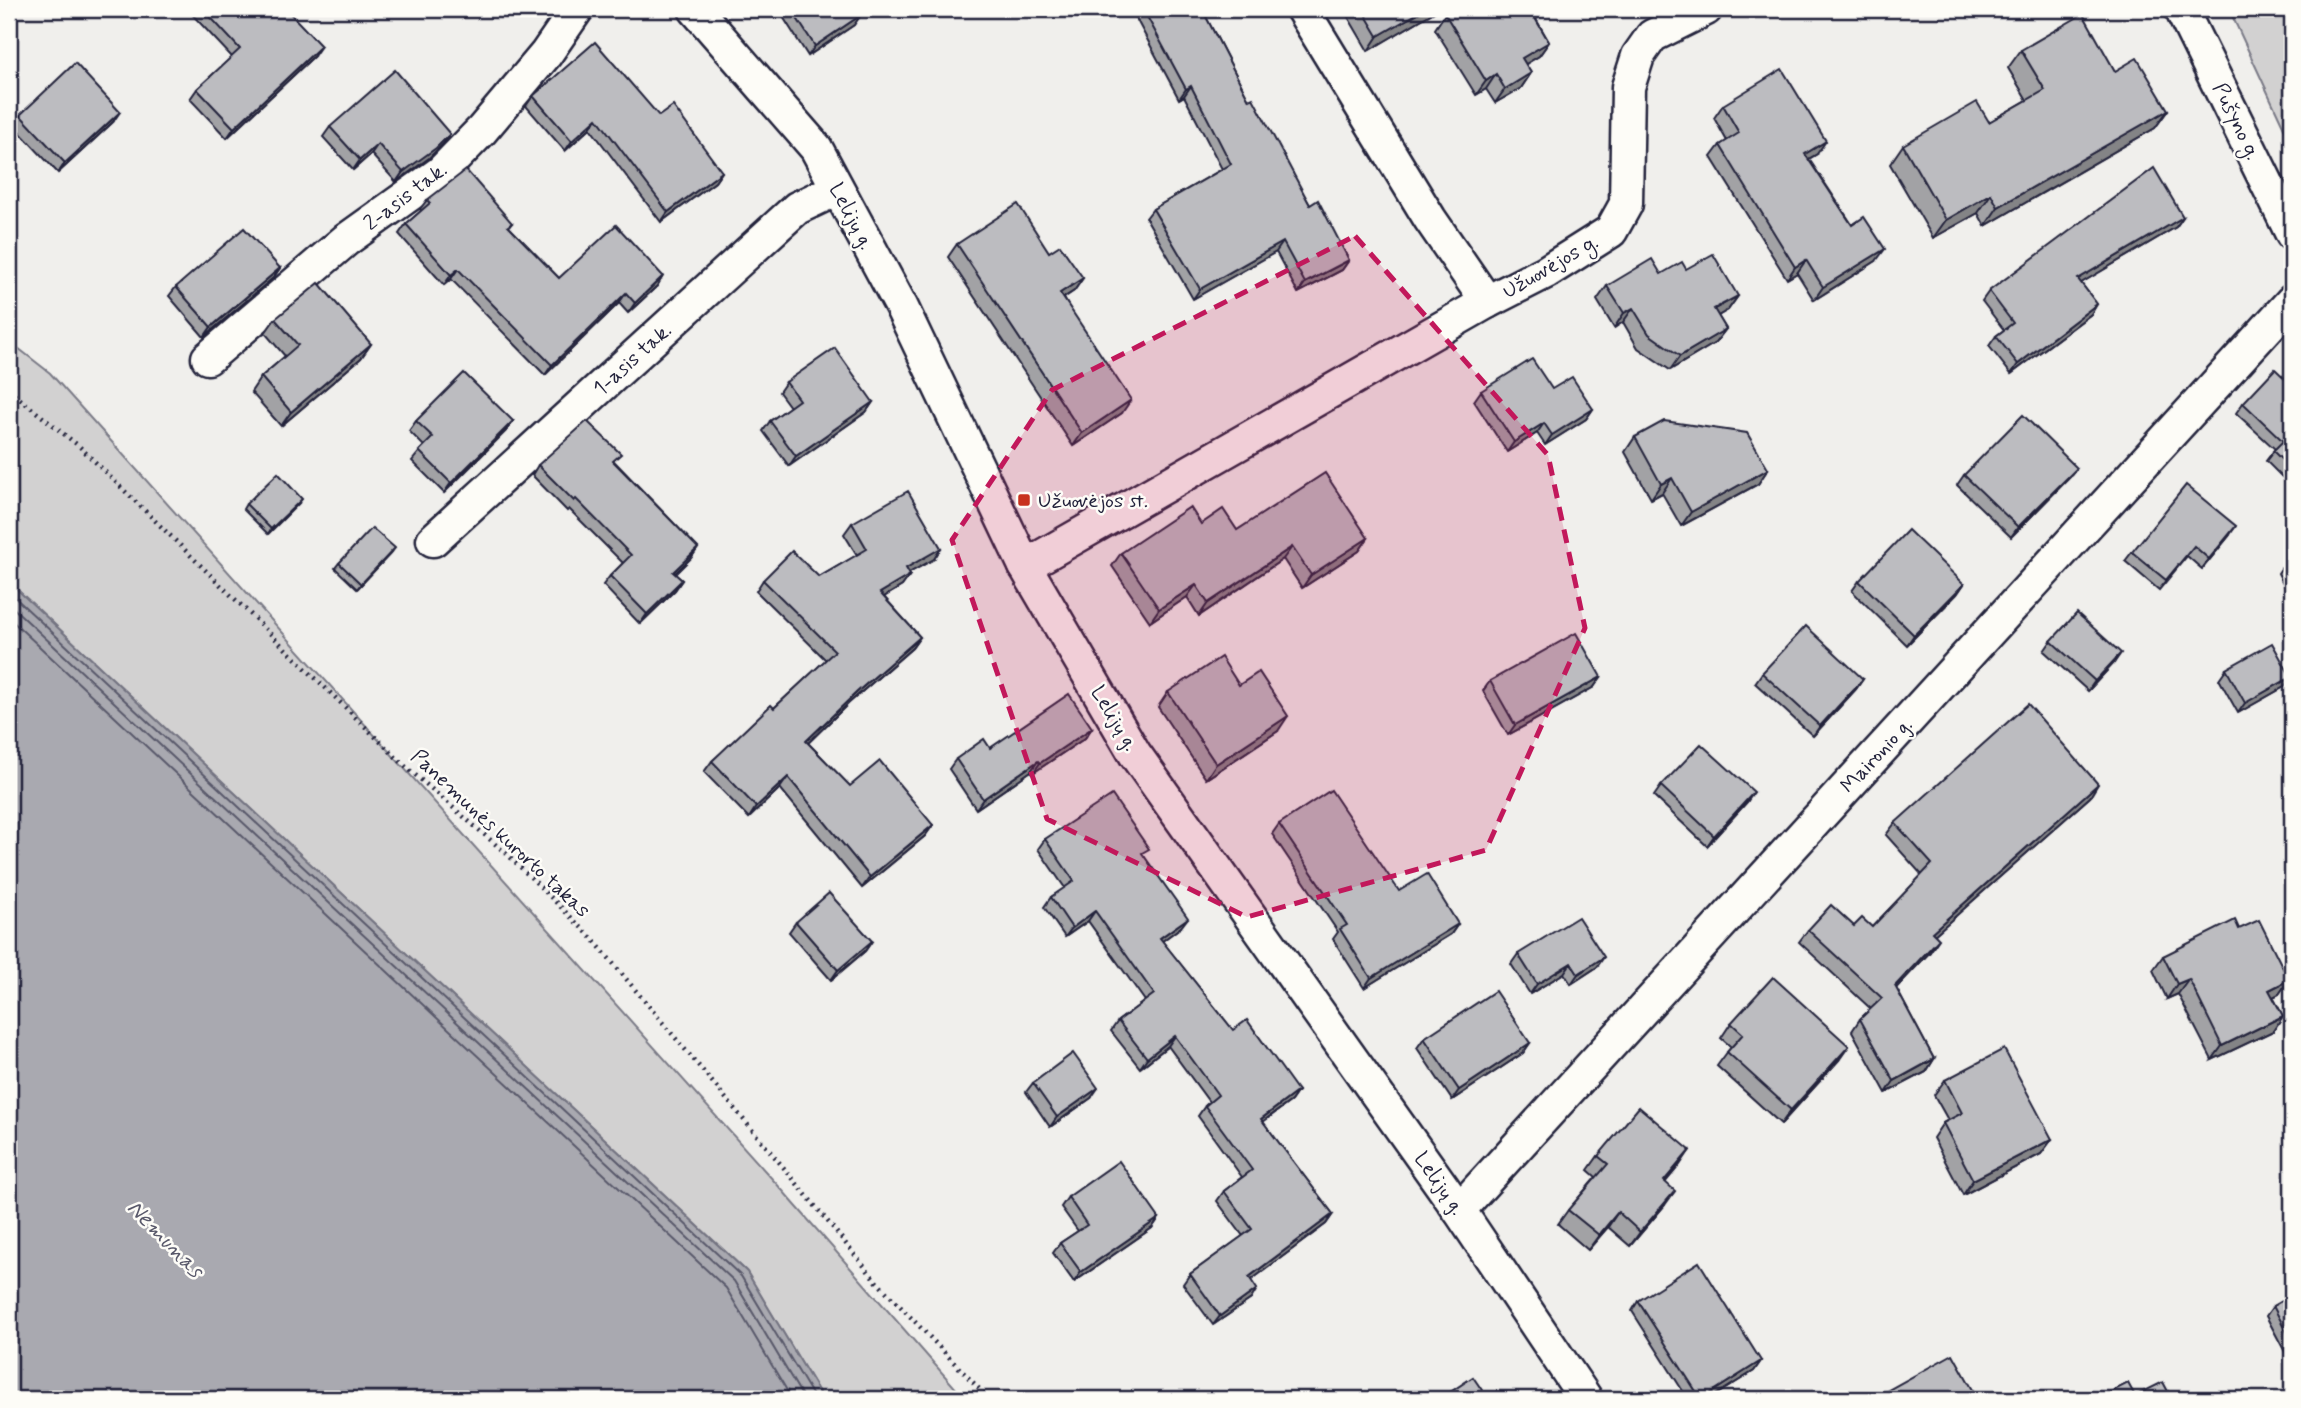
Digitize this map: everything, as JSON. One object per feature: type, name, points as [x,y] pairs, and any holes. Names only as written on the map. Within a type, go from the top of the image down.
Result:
[{"type":"street","name":"2-asis tak.","points":[[208,358],[346,240],[441,172],[482,130],[546,54],[577,9]]},
{"type":"street","name":"Lelijų g.","points":[[695,9],[816,148],[901,306],[1026,565],[1135,754],[1459,1210],[1586,1399]]},
{"type":"street","name":"Užuovėjos g.","points":[[1302,9],[1430,219],[1487,302],[1546,272],[1611,231],[1626,204],[1628,87],[1638,57],[1652,36],[1706,9]]},
{"type":"street","name":"Pušyno g.","points":[[2181,9],[2292,234]]},
{"type":"street","name":"1-asis tak.","points":[[433,540],[797,208],[837,188]]},
{"type":"street","name":"Maironio g.","points":[[1459,1210],[2292,301]]},
{"type":"street","points":[[1026,565],[1487,302]]},
{"type":"path","name":"Panemunės kurorto takas","points":[[9,390],[80,447],[405,766],[509,856],[592,938],[877,1282],[989,1399]]},
{"type":"highlighted area","points":[[1355,236],[1548,455],[1585,628],[1486,850],[1247,917],[1047,819],[952,540],[1052,390]]},
{"type":"shaded area","points":[[2229,9],[2292,9],[2292,145]]},
{"type":"shaded area","points":[[9,341],[50,373],[783,1191],[965,1399],[823,1399],[746,1271],[9,582]]},
{"type":"water","name":"Nemunas","points":[[9,582],[747,1272],[823,1399],[9,1399]]},
{"type":"building","points":[[203,9],[286,9],[321,46],[234,128],[197,89],[240,49]]},
{"type":"building","points":[[791,9],[857,9],[861,15],[815,46]]},
{"type":"building","points":[[1143,9],[1202,9],[1249,100],[1253,98],[1310,205],[1318,200],[1349,260],[1305,283],[1283,242],[1200,289],[1153,209],[1231,164],[1191,86],[1186,89]]},
{"type":"building","points":[[1362,9],[1425,9],[1378,36]]},
{"type":"building","points":[[1454,9],[1539,9],[1532,13],[1549,42],[1522,58],[1531,73],[1505,89],[1496,74],[1486,81],[1445,14]]},
{"type":"building","points":[[2083,14],[2115,71],[2137,58],[2168,110],[1998,207],[1991,194],[1946,220],[1903,145],[1977,102],[1989,122],[2045,90],[2021,50]]},
{"type":"building","points":[[595,42],[659,116],[673,106],[722,172],[668,212],[597,118],[572,141],[533,96]]},
{"type":"building","points":[[75,63],[120,112],[65,163],[20,115]]},
{"type":"building","points":[[1782,69],[1826,141],[1805,154],[1852,225],[1864,217],[1885,249],[1823,287],[1806,260],[1795,267],[1720,145],[1739,133],[1723,105]]},
{"type":"building","points":[[395,70],[450,134],[403,172],[378,144],[360,160],[330,127]]},
{"type":"building","points":[[2154,168],[2183,217],[2078,279],[2097,304],[2018,364],[1996,336],[2013,323],[1989,291]]},
{"type":"building","points":[[466,170],[512,223],[508,226],[559,278],[616,225],[663,276],[635,303],[626,293],[552,365],[458,269],[451,275],[406,224],[430,203],[427,200]]},
{"type":"building","points":[[1018,204],[1049,252],[1060,245],[1083,278],[1060,293],[1131,400],[1082,433],[957,244]]},
{"type":"building","points":[[244,228],[280,268],[211,327],[176,287]]},
{"type":"building","points":[[1713,254],[1738,296],[1714,309],[1726,329],[1680,356],[1649,334],[1633,308],[1624,313],[1607,286],[1652,259],[1661,274],[1682,262],[1686,269]]},
{"type":"building","points":[[319,283],[371,344],[291,412],[261,377],[298,345],[275,319]]},
{"type":"building","points":[[835,348],[873,402],[796,456],[770,421],[799,400],[786,382]]},
{"type":"building","points":[[1532,359],[1552,389],[1572,377],[1593,409],[1552,435],[1544,423],[1514,442],[1481,391]]},
{"type":"building","points":[[2275,369],[2292,385],[2292,470],[2273,451],[2283,441],[2243,403]]},
{"type":"building","points":[[464,373],[513,421],[451,483],[419,451],[433,437],[416,421]]},
{"type":"building","points":[[2023,415],[2077,468],[2018,527],[1964,475]]},
{"type":"building","points":[[587,421],[621,454],[613,461],[698,548],[673,572],[682,580],[647,614],[610,576],[631,555],[538,465]]},
{"type":"building","points":[[1664,421],[1747,433],[1768,469],[1691,512],[1672,478],[1661,484],[1635,437]]},
{"type":"building","points":[[278,473],[302,499],[271,529],[246,504]]},
{"type":"building","points":[[1325,473],[1368,538],[1311,575],[1292,547],[1208,603],[1196,585],[1159,609],[1121,553],[1190,507],[1201,524],[1223,509],[1237,530]]},
{"type":"building","points":[[2186,485],[2236,526],[2209,559],[2194,546],[2166,580],[2132,552]]},
{"type":"building","points":[[908,491],[941,548],[906,568],[910,575],[880,593],[920,637],[806,741],[850,786],[880,761],[933,825],[870,877],[788,777],[756,807],[712,761],[771,705],[774,708],[835,651],[763,580],[792,551],[819,577],[867,549],[852,523]]},
{"type":"building","points":[[372,528],[395,548],[361,584],[339,563]]},
{"type":"building","points":[[1908,530],[1964,584],[1914,635],[1859,581]]},
{"type":"building","points":[[2077,613],[2121,653],[2095,681],[2051,641]]},
{"type":"building","points":[[1806,626],[1863,679],[1820,726],[1762,673]]},
{"type":"building","points":[[1576,633],[1601,677],[1515,725],[1490,681]]},
{"type":"building","points":[[2272,643],[2291,677],[2245,703],[2226,669]]},
{"type":"building","points":[[1221,657],[1239,685],[1259,672],[1288,716],[1216,764],[1168,692]]},
{"type":"building","points":[[1069,694],[1092,728],[983,799],[956,759],[984,739],[990,748]]},
{"type":"building","points":[[2028,704],[2098,784],[1932,932],[1939,939],[1895,986],[1934,1059],[1894,1081],[1860,1019],[1882,998],[1808,930],[1831,905],[1854,926],[1862,918],[1872,927],[1932,864],[1895,823]]},
{"type":"building","points":[[1701,744],[1754,792],[1714,836],[1661,786]]},
{"type":"building","points":[[1331,790],[1399,891],[1427,874],[1458,924],[1371,978],[1340,929],[1347,925],[1279,824]]},
{"type":"building","points":[[1112,795],[1149,849],[1142,853],[1188,918],[1160,938],[1233,1030],[1247,1020],[1298,1091],[1261,1119],[1333,1214],[1249,1277],[1257,1289],[1220,1316],[1190,1274],[1252,1229],[1224,1191],[1252,1170],[1205,1106],[1218,1095],[1175,1036],[1147,1058],[1118,1021],[1154,994],[1095,911],[1072,928],[1051,897],[1074,881],[1045,839]]},
{"type":"building","points":[[829,893],[872,941],[838,970],[796,922]]},
{"type":"building","points":[[1578,917],[1604,957],[1578,974],[1571,963],[1537,984],[1518,954]]},
{"type":"building","points":[[2235,920],[2239,929],[2259,920],[2289,980],[2269,990],[2283,1016],[2222,1046],[2189,979],[2177,984],[2163,956]]},
{"type":"building","points":[[1773,977],[1849,1046],[1791,1110],[1727,1052],[1743,1034],[1731,1023]]},
{"type":"building","points":[[1495,991],[1530,1043],[1459,1090],[1424,1038]]},
{"type":"building","points":[[2004,1049],[2052,1139],[1973,1180],[1943,1123],[1962,1113],[1945,1080]]},
{"type":"building","points":[[1073,1053],[1098,1088],[1057,1117],[1033,1083]]},
{"type":"building","points":[[1639,1107],[1690,1150],[1664,1181],[1675,1191],[1640,1232],[1618,1212],[1599,1235],[1568,1210],[1608,1164],[1598,1156]]},
{"type":"building","points":[[1119,1161],[1159,1218],[1081,1272],[1060,1243],[1087,1225],[1068,1197]]},
{"type":"building","points":[[1699,1262],[1761,1361],[1701,1399],[1638,1301]]},
{"type":"building","points":[[2292,1295],[2292,1342],[2273,1306]]},
{"type":"building","points":[[1953,1354],[1978,1399],[1889,1399],[1885,1392]]},
{"type":"building","points":[[1473,1377],[1488,1399],[1440,1399]]},
{"type":"building","points":[[2163,1382],[2172,1399],[2097,1399],[2128,1383],[2135,1396]]},
{"type":"place","name":"Užuovėjos st.","points":[[1024,500]]}]
